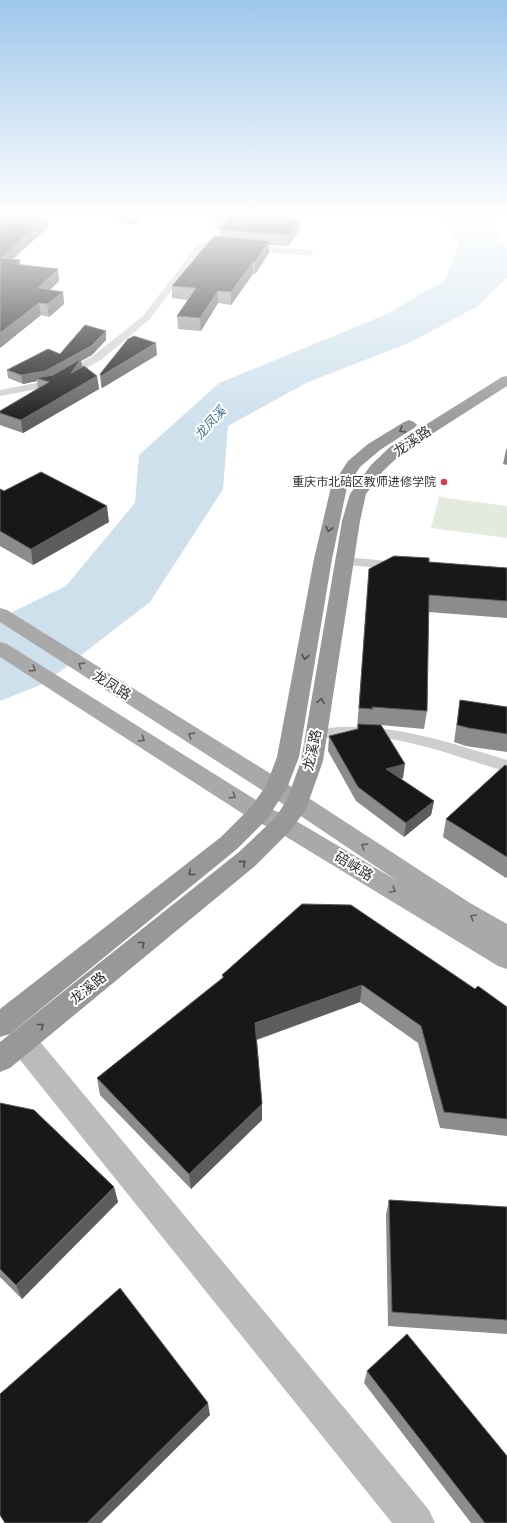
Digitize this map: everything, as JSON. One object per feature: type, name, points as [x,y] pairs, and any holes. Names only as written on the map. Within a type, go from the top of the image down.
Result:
[{"type":"highway","name":"龙溪路","points":[[6,1046],[229,843],[259,813],[276,788],[288,757],[323,559],[339,487],[354,464],[374,447],[507,365]]},
{"type":"highway","name":"龙溪路","points":[[6,1046],[247,860],[283,824],[298,803],[312,761],[344,561],[351,521],[358,494],[377,468],[396,450],[507,380]]},
{"type":"main road","name":"龙凤路","points":[[0,614],[224,755]]},
{"type":"main road","name":"龙凤路","points":[[0,648],[200,776]]},
{"type":"main road","name":"碚峡路","points":[[224,755],[461,910],[507,937]]},
{"type":"main road","name":"碚峡路","points":[[200,776],[259,813],[283,824],[507,958]]},
{"type":"street","points":[[0,394],[50,384],[97,358],[146,318],[170,287]]},
{"type":"street","points":[[344,561],[414,568]]},
{"type":"street","points":[[316,734],[374,732],[421,741],[507,766]]},
{"type":"street","points":[[6,1046],[416,1523]]},
{"type":"shaded area","points":[[439,497],[507,506],[507,538],[431,528]]},
{"type":"water","name":"龙凤溪","points":[[433,287],[498,287],[478,306],[411,342],[306,383],[228,426],[223,489],[150,602],[45,683],[0,701],[0,618],[66,586],[135,503],[139,455],[219,383],[387,314]]},
{"type":"building","points":[[0,287],[39,287],[38,288],[63,292],[47,304],[39,303],[0,333]]},
{"type":"building","points":[[185,287],[235,287],[231,292],[218,291],[200,318],[177,316],[196,288]]},
{"type":"building","points":[[85,325],[106,331],[91,346],[45,371],[21,375],[7,370],[48,349],[60,354]]},
{"type":"building","points":[[134,336],[156,343],[101,376],[100,374],[128,339]]},
{"type":"building","points":[[81,359],[71,373],[84,366],[97,376],[21,420],[0,413],[0,411],[49,382],[36,378],[53,375]]},
{"type":"building","points":[[41,472],[107,506],[31,549],[0,531],[0,489],[4,491]]},
{"type":"building","points":[[394,556],[429,558],[429,562],[507,568],[507,601],[429,595],[427,711],[372,707],[373,709],[359,708],[369,569]]},
{"type":"building","points":[[460,700],[507,707],[507,734],[457,725]]},
{"type":"building","points":[[358,724],[381,725],[405,764],[386,769],[434,801],[406,823],[358,787],[329,736],[358,729]]},
{"type":"building","points":[[505,765],[507,766],[507,857],[446,819]]},
{"type":"building","points":[[302,904],[351,905],[475,989],[478,986],[507,1007],[507,1119],[444,1112],[421,1026],[362,985],[255,1023],[262,1104],[189,1174],[97,1078],[224,977],[222,975]]},
{"type":"building","points":[[0,1103],[34,1110],[114,1187],[16,1285],[0,1269]]},
{"type":"building","points":[[389,1200],[507,1207],[507,1320],[392,1312]]},
{"type":"building","points":[[120,1288],[208,1403],[87,1523],[5,1523],[0,1515],[0,1394]]},
{"type":"building","points":[[407,1334],[507,1456],[507,1523],[485,1523],[367,1371]]},
{"type":"place","name":"重庆市北碚区教师进修学院","points":[[444,482]]}]
